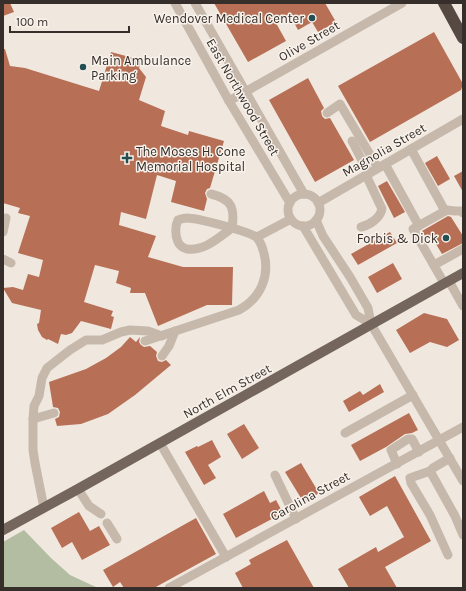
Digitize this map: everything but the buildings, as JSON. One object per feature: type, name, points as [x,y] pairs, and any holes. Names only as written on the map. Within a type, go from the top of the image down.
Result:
[{"type":"highway","points":[[444,3],[463,38]]},
{"type":"main road","name":"North Elm Street","points":[[3,530],[463,273]]},
{"type":"street","name":"East Northwood Street","points":[[175,3],[229,101],[290,203],[288,210],[291,219]]},
{"type":"street","name":"East Northwood Street","points":[[195,3],[304,194],[312,197],[318,203]]},
{"type":"street","name":"Olive Street","points":[[229,101],[402,3]]},
{"type":"street","points":[[328,113],[340,104],[356,139],[367,174],[382,209],[381,214],[376,219],[361,227]]},
{"type":"street","name":"Magnolia Street","points":[[318,203],[463,119]]},
{"type":"street","points":[[356,139],[382,166],[419,226]]},
{"type":"street","points":[[411,149],[445,211]]},
{"type":"street","points":[[145,341],[239,310],[246,306],[258,293],[265,281],[267,268],[266,258],[257,237],[232,228],[189,218],[178,220],[176,224],[176,236],[179,244],[184,248],[194,250],[204,248],[232,228],[234,215],[228,201],[222,197],[211,194]]},
{"type":"street","points":[[290,203],[295,197],[304,194]]},
{"type":"street","points":[[257,237],[291,219],[297,224],[303,226],[310,224],[316,220],[320,211],[318,203]]},
{"type":"street","points":[[462,303],[434,265],[413,229],[446,210],[463,211]]},
{"type":"street","points":[[3,232],[6,218]]},
{"type":"street","points":[[316,220],[321,232],[368,308],[371,324],[463,481]]},
{"type":"street","points":[[303,226],[356,315],[371,324]]},
{"type":"street","points":[[434,265],[463,249]]},
{"type":"street","points":[[44,508],[34,456],[33,419],[34,406],[39,396],[47,368],[83,341],[90,339],[102,340],[130,330],[148,331],[162,336]]},
{"type":"street","points":[[162,356],[169,346],[175,331]]},
{"type":"street","points":[[345,433],[413,395]]},
{"type":"street","points":[[33,419],[54,413]]},
{"type":"street","name":"Carolina Street","points":[[169,588],[463,427]]},
{"type":"street","points":[[397,464],[392,450],[408,439],[412,440],[419,452]]},
{"type":"street","points":[[160,443],[226,557]]},
{"type":"street","points":[[448,555],[430,516],[411,483],[410,478],[430,471],[450,458]]},
{"type":"street","points":[[430,471],[455,516],[463,535]]},
{"type":"street","points":[[275,475],[296,519]]},
{"type":"street","points":[[78,489],[89,506],[101,514]]},
{"type":"street","points":[[106,523],[117,539]]},
{"type":"green space","points":[[24,530],[70,575],[98,588],[3,588],[3,542]]},
{"type":"place","name":"Wendover Medical Center","points":[[312,18]]},
{"type":"place","name":"Main Ambulance Parking","points":[[83,67]]},
{"type":"place","name":"The Moses H. Cone Memorial Hospital","points":[[127,158]]},
{"type":"place","name":"Forbis & Dick","points":[[446,238]]}]
